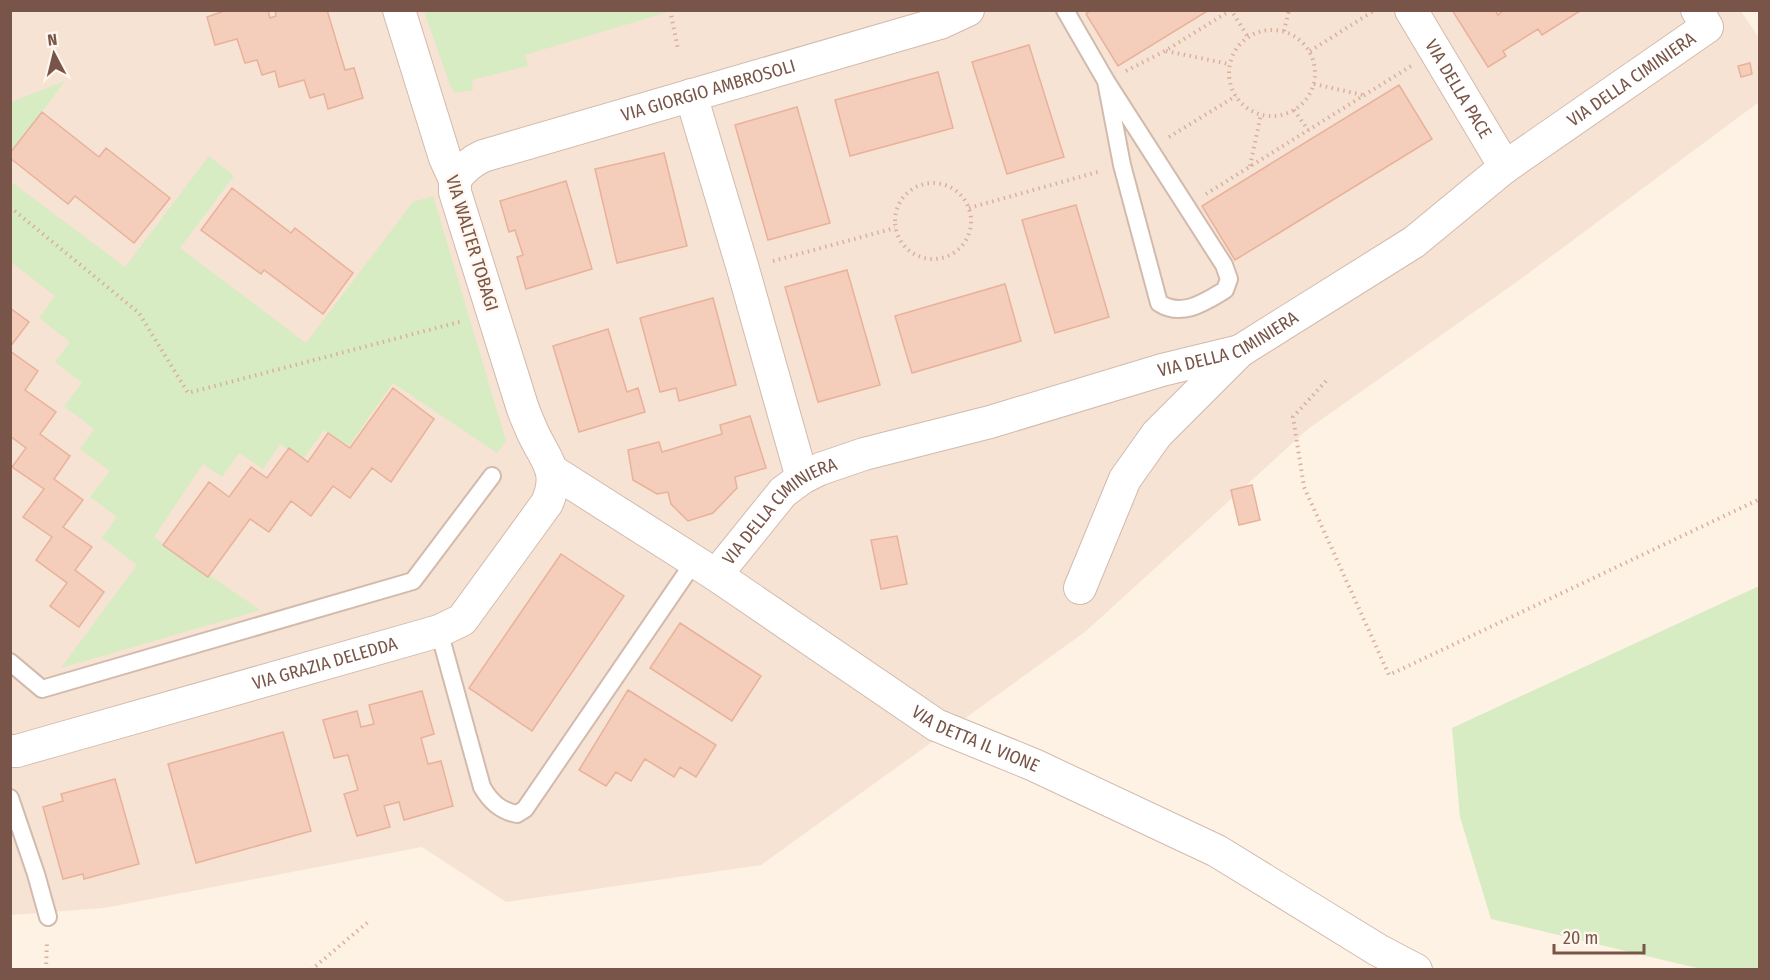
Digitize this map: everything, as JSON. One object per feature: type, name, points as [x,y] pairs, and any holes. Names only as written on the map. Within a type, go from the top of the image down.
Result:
[{"type":"street","name":"VIA WALTER TOBAGI","points":[[399,10],[445,158],[455,180],[455,192],[522,406],[533,434],[554,472]]},
{"type":"street","name":"VIA GIORGIO AMBROSOLI","points":[[455,180],[471,162],[483,156],[691,95],[937,17],[968,10]]},
{"type":"street","name":"VIA DELLA PACE","points":[[1412,10],[1504,167]]},
{"type":"street","name":"VIA DELLA CIMINIERA","points":[[705,568],[783,492],[802,478],[820,469],[864,454],[990,422],[1162,370],[1240,351],[1414,242],[1504,167],[1702,19]]},
{"type":"street","points":[[691,95],[802,478]]},
{"type":"street","points":[[1080,588],[1125,479],[1157,434],[1240,351]]},
{"type":"street","name":"VIA DETTA IL VIONE","points":[[554,472],[705,568],[936,725],[1034,765],[1218,851],[1378,950],[1416,969]]},
{"type":"street","name":"VIA GRAZIA DELEDDA","points":[[14,751],[439,631],[462,620],[547,503],[554,488],[554,472]]},
{"type":"lane","points":[[1065,10],[1106,81],[1224,265],[1229,279],[1225,290],[1202,303],[1182,310],[1168,309],[1159,303],[1122,165],[1106,81]]},
{"type":"lane","points":[[10,662],[42,689],[413,581],[492,476]]},
{"type":"lane","points":[[439,631],[482,787],[489,800],[507,812],[517,814],[525,808],[705,568]]},
{"type":"lane","points":[[10,798],[48,916]]},
{"type":"path","points":[[670,10],[678,49]]},
{"type":"path","points":[[1106,81],[1165,51],[1231,10],[1248,37]]},
{"type":"path","points":[[1284,31],[1289,10]]},
{"type":"path","points":[[1310,51],[1375,10]]},
{"type":"path","points":[[1273,29],[1284,31],[1301,39],[1310,51],[1315,65],[1314,84],[1303,104],[1278,116],[1261,114],[1251,111],[1236,96],[1232,91],[1229,64],[1235,50],[1248,37],[1258,31],[1273,29]]},
{"type":"path","points":[[1165,51],[1229,64]]},
{"type":"path","points":[[1188,206],[1436,51]]},
{"type":"path","points":[[1314,84],[1364,95]]},
{"type":"path","points":[[1150,148],[1236,96]]},
{"type":"path","points":[[1294,110],[1308,130]]},
{"type":"path","points":[[1250,166],[1261,114]]},
{"type":"path","points":[[969,208],[1122,165]]},
{"type":"path","points":[[935,182],[947,185],[958,191],[969,208],[971,226],[967,238],[960,248],[943,257],[924,259],[912,254],[903,245],[895,228],[896,209],[901,198],[910,189],[922,183],[935,182]]},
{"type":"path","points":[[10,207],[140,313],[188,393],[493,313]]},
{"type":"path","points":[[743,269],[895,228]]},
{"type":"path","points":[[1326,381],[1293,417],[1304,487],[1389,675],[1760,499]]},
{"type":"path","points":[[46,969],[48,916]]},
{"type":"path","points":[[311,969],[368,922]]},
{"type":"shaded area","points":[[1740,10],[1759,38],[1759,102],[1518,281],[1308,429],[1085,632],[761,865],[506,902],[422,847],[104,908],[11,915],[11,11]]},
{"type":"green space","points":[[424,10],[671,11],[525,55],[528,66],[472,80],[473,90],[455,93],[450,85]]},
{"type":"green space","points":[[65,81],[11,153],[11,102]]},
{"type":"green space","points":[[209,156],[234,176],[180,248],[306,343],[413,202],[433,196],[506,441],[497,453],[393,383],[349,446],[324,430],[303,459],[280,444],[263,469],[239,453],[222,477],[203,464],[154,537],[260,610],[61,668],[137,565],[102,538],[117,517],[90,497],[110,471],[80,449],[94,429],[64,406],[82,383],[55,362],[70,342],[39,318],[55,296],[11,262],[10,181],[125,267]]},
{"type":"green space","points":[[1759,586],[1759,969],[1701,969],[1491,919],[1460,817],[1452,728]]},
{"type":"building","points":[[227,10],[268,10],[270,18],[276,16],[275,10],[327,10],[345,70],[354,68],[363,98],[328,109],[324,94],[310,98],[304,80],[279,87],[275,71],[262,75],[257,60],[245,63],[237,39],[215,45],[207,17]]},
{"type":"building","points":[[1091,10],[1209,10],[1118,66],[1086,14]]},
{"type":"building","points":[[1452,10],[1495,10],[1498,15],[1504,10],[1580,11],[1542,35],[1538,29],[1503,51],[1506,56],[1488,67]]},
{"type":"building","points":[[1029,45],[1064,157],[1007,174],[972,62]]},
{"type":"building","points":[[1750,63],[1752,74],[1741,77],[1738,66]]},
{"type":"building","points":[[938,72],[953,128],[850,156],[835,100]]},
{"type":"building","points":[[1399,85],[1432,139],[1235,260],[1202,206]]},
{"type":"building","points":[[797,107],[830,223],[768,240],[735,125]]},
{"type":"building","points":[[42,112],[99,157],[106,148],[170,198],[134,243],[75,196],[68,204],[10,158],[10,153]]},
{"type":"building","points":[[664,153],[687,246],[617,263],[595,169]]},
{"type":"building","points":[[566,181],[592,269],[526,289],[517,257],[523,255],[515,230],[509,232],[500,201]]},
{"type":"building","points":[[232,188],[291,233],[295,228],[353,273],[323,314],[264,270],[261,274],[201,230]]},
{"type":"building","points":[[1076,205],[1109,317],[1055,333],[1022,220]]},
{"type":"building","points":[[847,270],[880,385],[818,402],[785,287]]},
{"type":"building","points":[[1005,284],[1021,341],[912,373],[895,316]]},
{"type":"building","points":[[713,298],[736,385],[679,401],[676,388],[660,392],[640,318]]},
{"type":"building","points":[[10,308],[29,322],[10,347]]},
{"type":"building","points":[[608,329],[627,392],[638,388],[645,412],[579,432],[553,346]]},
{"type":"building","points":[[10,351],[38,371],[25,390],[56,412],[40,434],[70,456],[54,479],[83,500],[63,527],[92,547],[75,570],[104,592],[79,627],[50,606],[67,583],[36,560],[52,537],[23,517],[44,489],[12,467],[26,448],[10,436]]},
{"type":"building","points":[[393,388],[434,419],[391,482],[372,468],[350,498],[333,486],[311,516],[291,501],[269,532],[250,519],[208,577],[163,545],[209,482],[229,497],[251,467],[267,478],[289,448],[308,462],[328,433],[350,448]]},
{"type":"building","points":[[750,416],[766,468],[735,477],[737,488],[713,513],[688,521],[671,504],[668,492],[657,494],[633,480],[628,450],[659,442],[662,452],[722,434],[720,425]]},
{"type":"building","points":[[1252,485],[1260,520],[1239,525],[1231,490]]},
{"type":"building","points":[[897,536],[907,584],[881,589],[871,540]]},
{"type":"building","points":[[561,554],[624,596],[532,731],[469,688]]},
{"type":"building","points":[[680,623],[761,676],[732,721],[650,668]]},
{"type":"building","points":[[628,690],[716,745],[696,777],[680,767],[674,777],[645,759],[631,781],[616,772],[606,786],[579,770]]},
{"type":"building","points":[[422,691],[434,734],[421,738],[428,764],[441,761],[453,806],[404,820],[399,802],[384,806],[390,827],[357,836],[344,794],[358,790],[348,755],[334,758],[323,720],[357,711],[361,727],[374,724],[369,705]]},
{"type":"building","points":[[283,732],[311,831],[196,863],[168,764]]},
{"type":"building","points":[[115,779],[139,864],[84,879],[83,874],[63,879],[43,807],[63,801],[61,794]]}]
